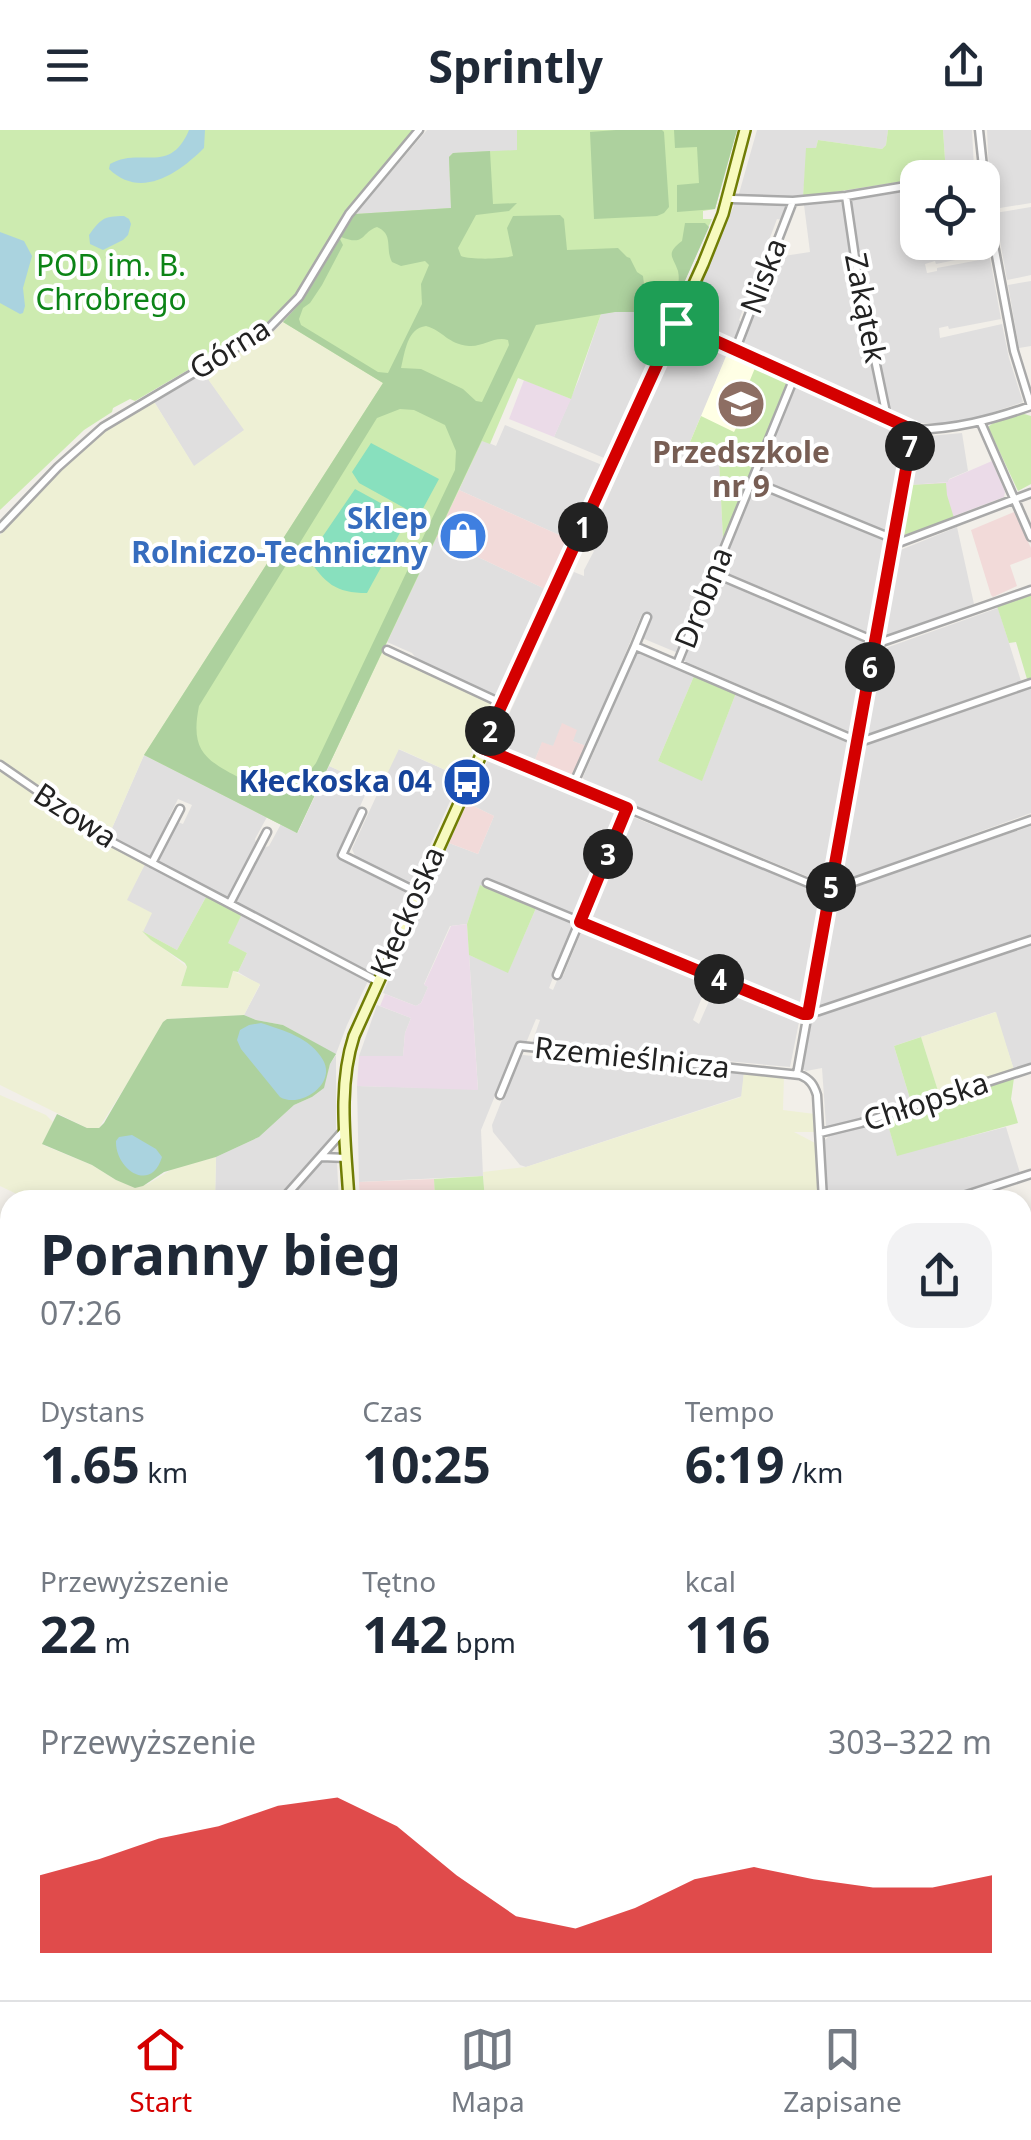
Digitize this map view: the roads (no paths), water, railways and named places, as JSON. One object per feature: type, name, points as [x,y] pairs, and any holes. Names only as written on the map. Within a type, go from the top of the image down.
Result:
[{"type":"main road","name":"Kłeckoska","points":[[348,1190],[344,1094],[354,1036],[703,264],[722,214],[745,130]]},
{"type":"street","name":"Górna","points":[[0,528],[58,466],[103,427],[268,329],[299,297],[349,214],[419,130]]},
{"type":"street","points":[[979,130],[981,160]]},
{"type":"street","name":"Niska","points":[[732,199],[794,201],[900,187]]},
{"type":"street","name":"Zakątek","points":[[846,196],[858,278],[887,418]]},
{"type":"street","name":"Niska","points":[[735,351],[794,201]]},
{"type":"street","points":[[676,323],[913,430],[981,423],[1031,406],[1014,351],[998,260]]},
{"type":"street","name":"Drobna","points":[[634,646],[677,664],[794,378]]},
{"type":"street","points":[[981,423],[1031,537]]},
{"type":"street","points":[[823,1190],[814,1086],[798,1074],[913,430]]},
{"type":"street","points":[[752,482],[902,542],[1031,492]]},
{"type":"street","points":[[714,573],[884,643],[1031,590]]},
{"type":"street","name":"Drobna","points":[[573,786],[646,617]]},
{"type":"street","points":[[387,650],[503,704]]},
{"type":"street","points":[[677,664],[857,741],[1031,683]]},
{"type":"street","points":[[482,748],[830,890],[1031,820]]},
{"type":"street","name":"Bzowa","points":[[0,765],[110,841],[377,982]]},
{"type":"street","points":[[557,975],[627,808]]},
{"type":"street","name":"Bzowa","points":[[152,863],[180,809]]},
{"type":"street","points":[[362,812],[342,855],[418,892]]},
{"type":"street","points":[[230,903],[268,832]]},
{"type":"street","points":[[486,882],[803,1014],[1031,940]]},
{"type":"street","name":"Rzemieślnicza","points":[[500,1095],[520,1046],[798,1074]]},
{"type":"street","name":"Chłopska","points":[[820,1133],[1031,1068]]},
{"type":"street","points":[[291,1190],[346,1129]]},
{"type":"street","points":[[320,1157],[346,1158]]},
{"type":"street","points":[[982,1190],[1031,1174]]},
{"type":"water","points":[[189,130],[205,130],[204,148],[159,180],[134,182],[109,169],[110,164],[121,159],[154,158],[173,152]]},
{"type":"water","points":[[124,216],[131,224],[123,240],[103,250],[90,244],[89,235],[100,222]]},
{"type":"water","points":[[0,232],[24,241],[32,256],[23,288],[25,306],[20,314],[0,303]]},
{"type":"water","points":[[261,1023],[296,1036],[318,1052],[326,1069],[325,1078],[314,1092],[297,1100],[280,1097],[241,1049],[237,1040],[240,1030]]},
{"type":"water","points":[[132,1135],[162,1157],[150,1174],[134,1173],[121,1161],[116,1141]]},
{"type":"place","name":"Przedszkole nr 9","points":[[741,404]]},
{"type":"place","name":"Sklep Rolniczo-Techniczny","points":[[463,536]]},
{"type":"place","name":"Kłeckoska 04","points":[[467,782]]},
{"type":"park label","name":"POD im. B. Chrobrego","points":[[111,283]]}]
